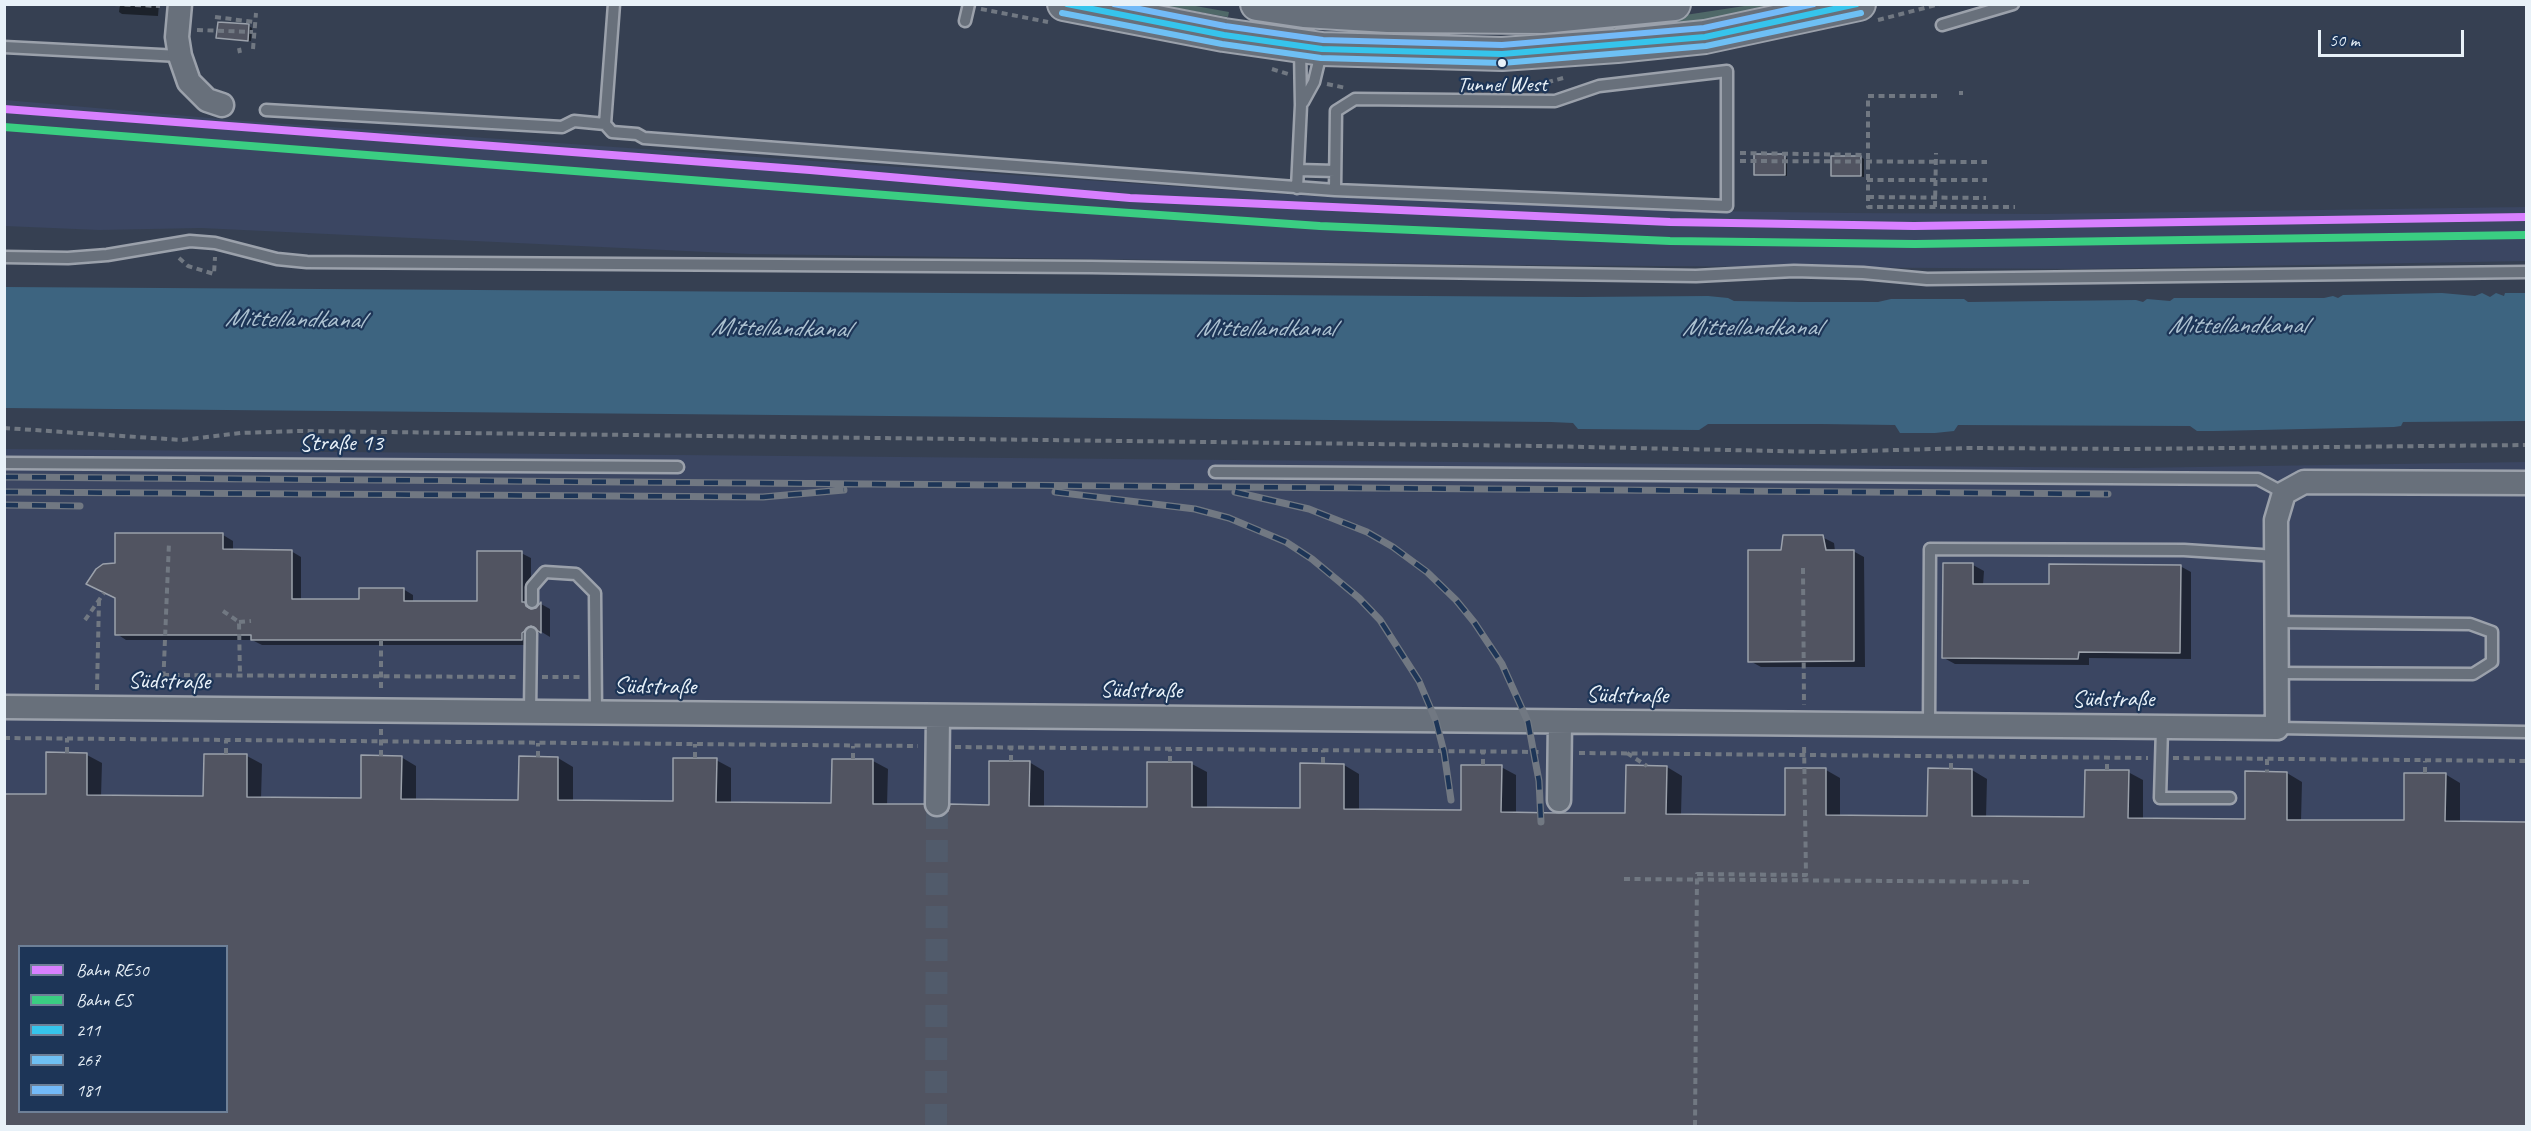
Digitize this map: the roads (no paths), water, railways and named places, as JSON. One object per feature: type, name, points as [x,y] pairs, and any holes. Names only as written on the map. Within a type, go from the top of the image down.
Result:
[{"type":"main road","points":[[1064,4],[1224,35],[1311,47],[1502,54],[1705,37],[1859,4]]},
{"type":"main road","points":[[1257,4],[1542,17],[1674,4]]},
{"type":"main road","points":[[1311,47],[1316,8]]},
{"type":"street","points":[[170,5],[180,56],[189,82],[207,100],[222,105]]},
{"type":"street","points":[[2277,728],[2276,520],[2284,494],[2304,482],[2526,483]]},
{"type":"street","name":"Südstraße","points":[[4,707],[2277,728]]},
{"type":"street","points":[[937,804],[938,716]]},
{"type":"street","points":[[1559,800],[1560,722]]},
{"type":"lane","points":[[605,124],[614,4]]},
{"type":"lane","points":[[965,21],[969,4]]},
{"type":"lane","points":[[1942,25],[2013,4]]},
{"type":"lane","points":[[4,47],[180,56]]},
{"type":"lane","points":[[1297,188],[1301,105],[1311,47]]},
{"type":"lane","points":[[1301,105],[1314,82],[1311,47]]},
{"type":"lane","points":[[266,110],[562,127],[574,122],[605,124],[612,132],[637,134],[644,138],[1297,188],[1335,190],[1727,206],[1727,71],[1599,86],[1555,101],[1355,99],[1336,111],[1335,190]]},
{"type":"lane","points":[[1298,170],[1335,171]]},
{"type":"lane","points":[[4,257],[68,258],[107,255],[190,241],[216,243],[278,259],[307,262],[1079,267],[1696,276],[1794,271],[1863,273],[1927,279],[2526,272]]},
{"type":"lane","name":"Straße 13","points":[[4,463],[678,467]]},
{"type":"lane","points":[[1215,472],[2258,479],[2284,494]]},
{"type":"lane","points":[[1929,726],[1930,549],[2184,550],[2277,556]]},
{"type":"lane","points":[[532,602],[532,587],[544,572],[576,574],[595,593],[596,713]]},
{"type":"lane","points":[[2276,622],[2470,624],[2492,632],[2492,662],[2473,675],[2277,673]]},
{"type":"lane","points":[[530,712],[531,633]]},
{"type":"lane","points":[[2277,728],[2521,732],[2526,723]]},
{"type":"lane","points":[[2162,728],[2160,798],[2230,798]]},
{"type":"water","name":"Mittellandkanal","points":[[5,287],[1708,296],[1728,298],[1734,301],[1801,302],[1964,299],[1968,302],[2136,300],[2143,302],[2147,299],[2170,301],[2174,298],[2324,298],[2333,296],[2338,298],[2343,295],[2442,293],[2475,296],[2482,293],[2490,297],[2496,293],[2504,296],[2505,293],[2526,293],[2526,421],[2403,422],[2401,426],[2394,427],[2214,431],[2197,431],[2190,426],[1958,425],[1954,431],[1900,433],[1895,425],[1821,424],[1708,424],[1699,430],[1578,429],[1573,423],[1551,422],[5,408]]},
{"type":"tunnel","points":[[936,1126],[937,804]]},
{"type":"railway","points":[[4,477],[2108,494]]},
{"type":"railway","points":[[4,492],[763,497],[844,490]]},
{"type":"railway","points":[[1055,492],[1195,509],[1229,518],[1286,542],[1312,559],[1359,598],[1380,620],[1419,681],[1436,721],[1444,752],[1451,800]]},
{"type":"railway","points":[[1235,492],[1309,509],[1367,532],[1393,547],[1427,572],[1456,600],[1502,664],[1528,722],[1539,781],[1541,822]]},
{"type":"railway","points":[[4,505],[80,506]]},
{"type":"rail line","name":"RE50","points":[[4,109],[810,170],[1130,198],[1670,222],[1914,226],[2526,217]]},
{"type":"rail line","name":"ES","points":[[4,127],[1028,206],[1320,226],[1670,241],[1915,244],[2526,235]]},
{"type":"place","name":"Tunnel West","points":[[1502,63]]}]
